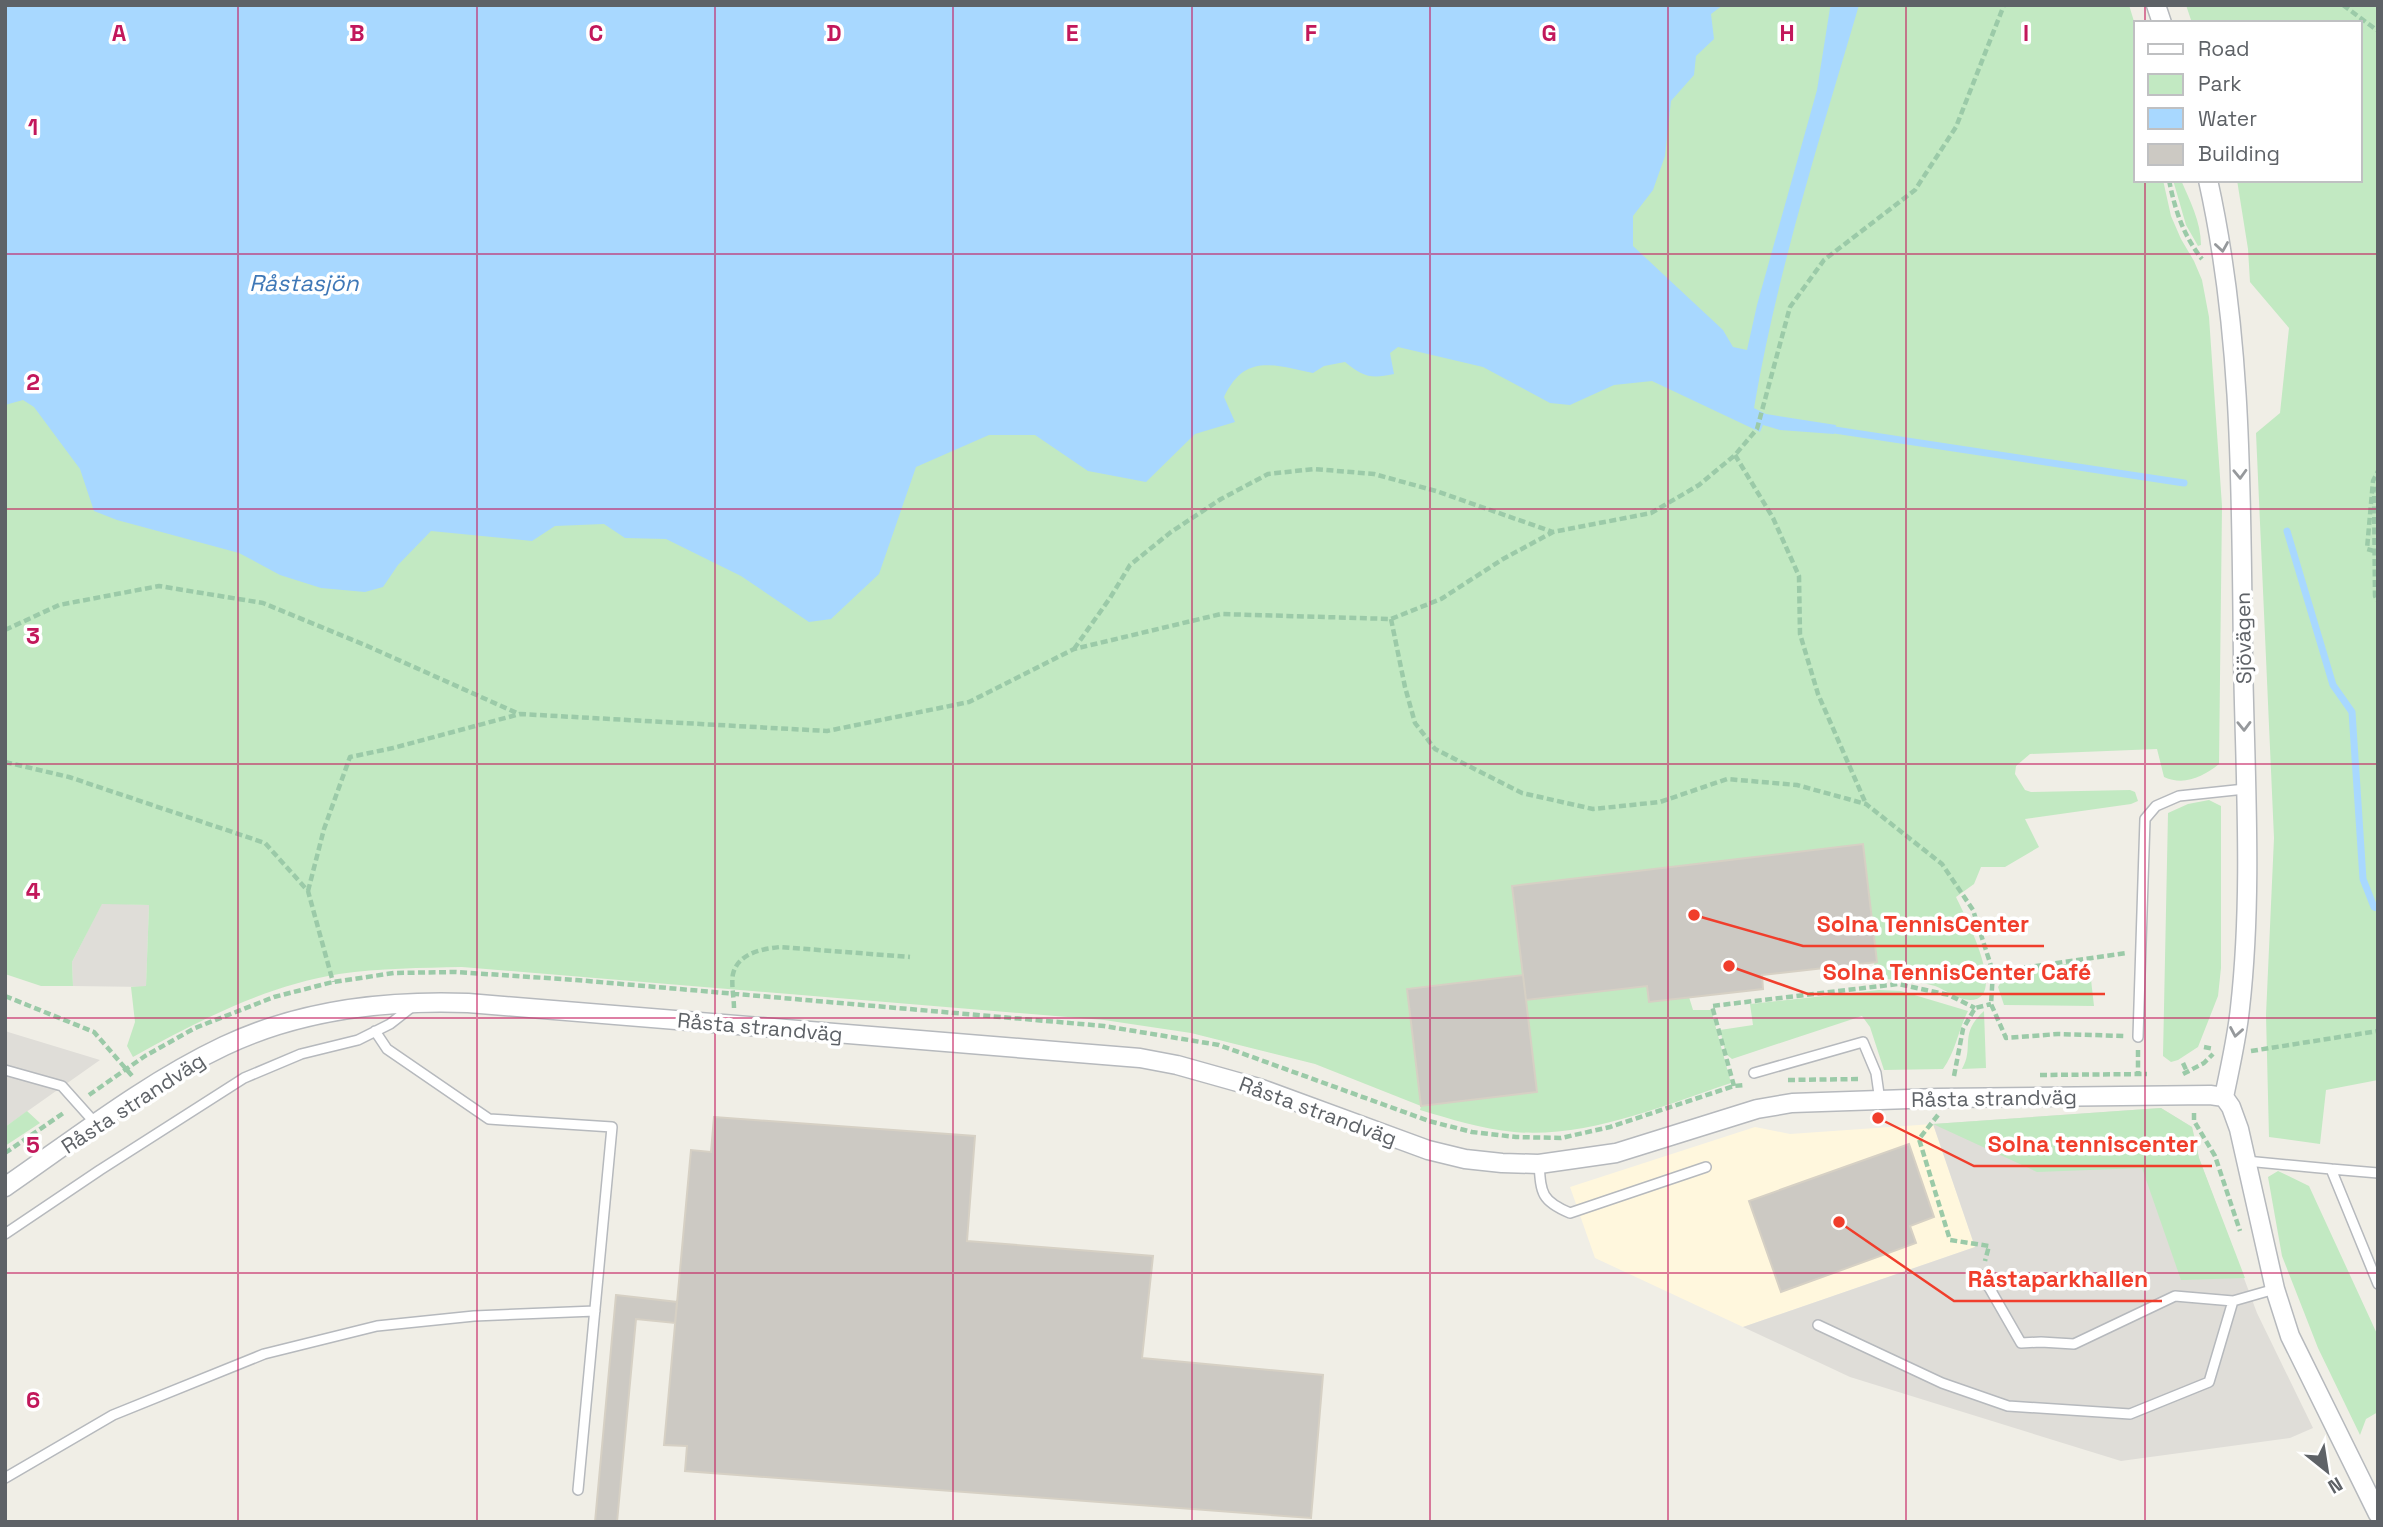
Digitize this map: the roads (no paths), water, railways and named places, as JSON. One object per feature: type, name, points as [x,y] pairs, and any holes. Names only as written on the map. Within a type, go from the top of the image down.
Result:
[{"type":"street","name":"Sjövägen","points":[[2208,182],[2227,280],[2237,388],[2242,530],[2247,882],[2240,1009],[2224,1097]]},
{"type":"street","name":"Råsta strandväg","points":[[5,1187],[145,1090],[183,1067],[255,1033],[326,1013],[419,1001],[1095,1053],[1177,1065],[1259,1088],[1428,1150],[1465,1159],[1539,1164],[1616,1153],[1758,1109],[1792,1103],[2210,1095],[2224,1097]]},
{"type":"street","points":[[2224,1097],[2235,1118],[2275,1289],[2290,1336],[2378,1514]]},
{"type":"lane","points":[[2138,1037],[2145,819],[2156,806],[2179,796],[2245,789]]},
{"type":"lane","points":[[5,1234],[244,1078],[301,1054],[358,1040],[390,1024],[419,1001]]},
{"type":"lane","points":[[376,1031],[387,1049],[489,1119],[612,1127],[578,1490]]},
{"type":"lane","points":[[1754,1073],[1863,1042],[1876,1073],[1880,1101]]},
{"type":"lane","points":[[5,1070],[62,1087],[96,1125]]},
{"type":"lane","points":[[2246,1161],[2378,1173]]},
{"type":"lane","points":[[1539,1164],[1541,1192],[1552,1206],[1570,1213],[1706,1167]]},
{"type":"lane","points":[[2331,1168],[2378,1284]]},
{"type":"lane","points":[[1982,1275],[2021,1343],[2074,1344],[2175,1296],[2233,1301],[2275,1289]]},
{"type":"lane","points":[[1818,1325],[1941,1383],[2008,1406],[2130,1414],[2209,1382],[2233,1301]]},
{"type":"lane","points":[[5,1478],[113,1415],[264,1353],[377,1326],[474,1316],[595,1311]]},
{"type":"water","name":"Råstasjön","points":[[5,5],[1723,5],[1711,14],[1714,39],[1696,56],[1694,75],[1671,101],[1665,156],[1653,190],[1633,216],[1633,246],[1723,330],[1733,347],[1747,350],[1817,90],[1830,8],[1832,5],[1859,5],[1787,256],[1754,408],[1766,414],[1836,425],[1834,434],[1780,430],[1763,425],[1760,432],[1652,381],[1614,385],[1570,405],[1550,403],[1483,367],[1398,347],[1390,353],[1394,374],[1386,376],[1368,376],[1345,362],[1324,366],[1313,373],[1273,365],[1251,368],[1232,383],[1224,397],[1235,422],[1195,434],[1146,482],[1088,471],[1035,435],[989,435],[916,467],[879,574],[831,619],[809,622],[741,576],[666,539],[625,538],[604,524],[555,526],[532,541],[431,531],[398,565],[383,587],[365,592],[321,588],[280,575],[239,553],[117,520],[94,511],[80,469],[34,407],[23,400],[5,405]]},
{"type":"waterway","points":[[1828,429],[2184,483]]},
{"type":"waterway","points":[[2287,531],[2333,685],[2352,712],[2363,879],[2374,907],[2378,908]]},
{"type":"place","name":"Solna TennisCenter","points":[[1694,915]]},
{"type":"place","name":"Solna TennisCenter Café","points":[[1729,966]]},
{"type":"place","name":"Solna tenniscenter","points":[[1878,1118]]},
{"type":"place","name":"Råstaparkhallen","points":[[1839,1222]]}]
